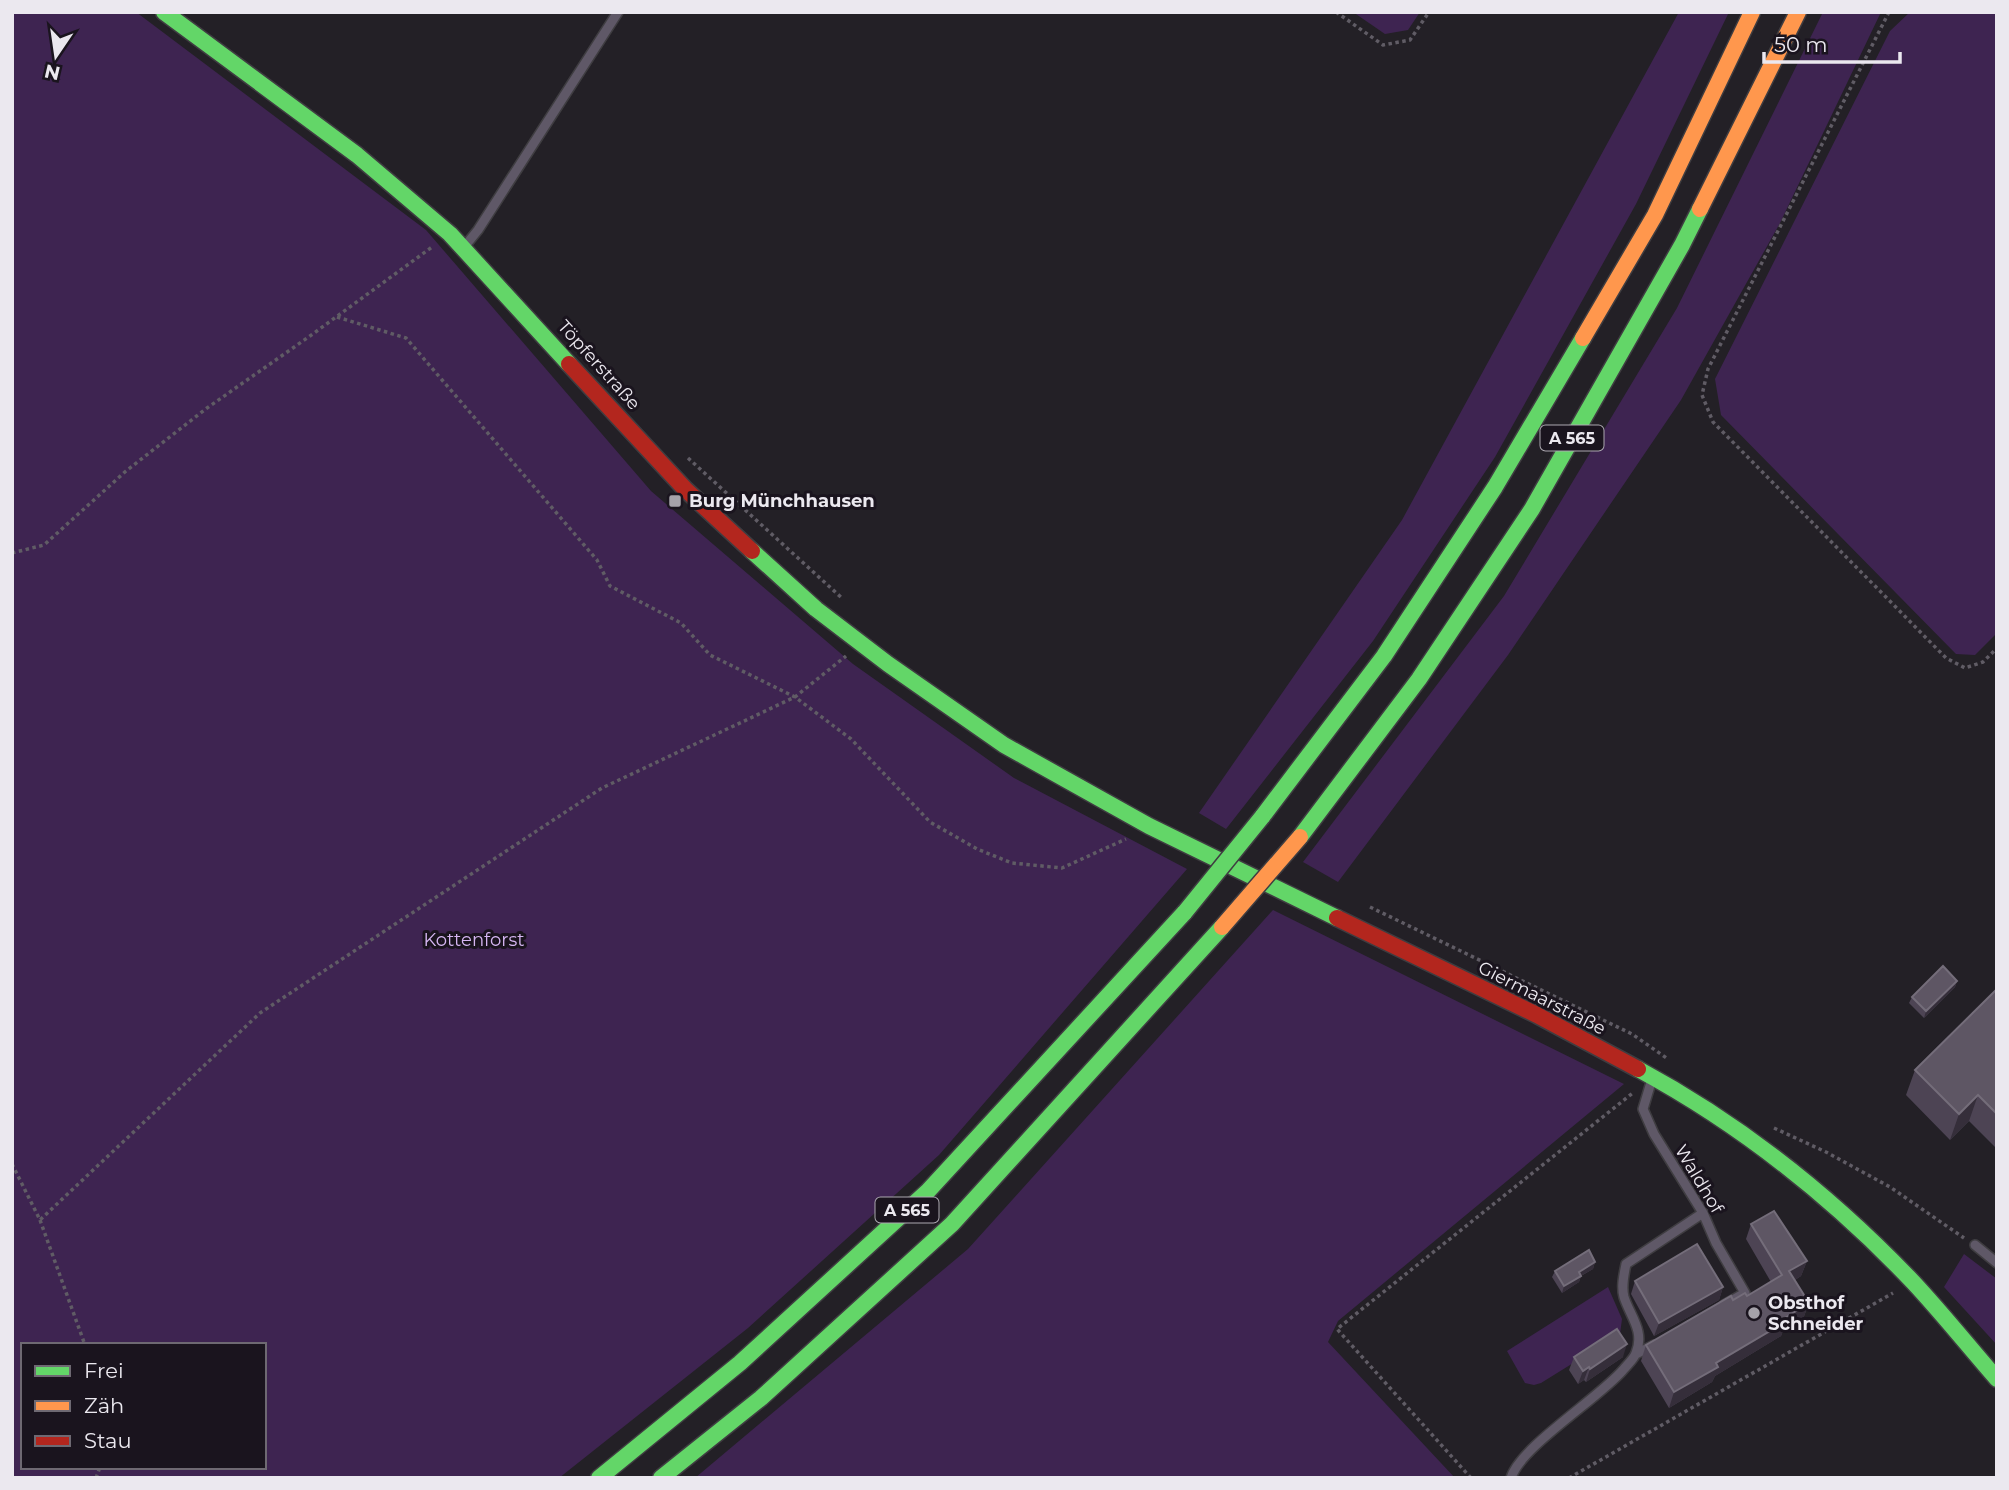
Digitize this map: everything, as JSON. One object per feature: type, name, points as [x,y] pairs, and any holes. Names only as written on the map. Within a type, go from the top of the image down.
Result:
[{"type":"main road","name":"Töpferstraße","points":[[164,12],[356,155],[450,234],[685,489],[816,609],[888,664],[1004,745]]},
{"type":"main road","name":"A 565","points":[[599,1478],[740,1363],[928,1191],[1185,912],[1262,817],[1384,656],[1495,487],[1655,215],[1752,12]]},
{"type":"main road","name":"A 565","points":[[661,1478],[761,1398],[952,1224],[1222,927],[1300,836],[1419,679],[1532,509],[1682,245],[1798,12]]},
{"type":"main road","name":"Giermaarstraße","points":[[1004,745],[1141,821],[1537,1016],[1652,1077],[1752,1140],[1841,1213],[1913,1282],[1997,1378]]},
{"type":"lane","points":[[464,247],[478,230],[618,12]]},
{"type":"lane","name":"Waldhof","points":[[1652,1077],[1643,1109],[1654,1134],[1703,1213],[1716,1243],[1745,1293],[1712,1312]]},
{"type":"lane","points":[[1636,1354],[1640,1334],[1624,1295],[1626,1264],[1703,1213]]},
{"type":"lane","points":[[1975,1245],[1997,1263]]},
{"type":"lane","points":[[1511,1478],[1528,1451],[1609,1386],[1636,1354],[1667,1337]]},
{"type":"path","points":[[1336,12],[1383,45],[1410,40],[1429,12]]},
{"type":"path","points":[[1889,12],[1708,369],[1702,395],[1713,422],[1946,658],[1965,668],[1983,662],[1997,648]]},
{"type":"path","points":[[12,553],[44,545],[126,471],[207,408],[450,234]]},
{"type":"path","points":[[337,317],[406,338],[597,560],[610,586],[681,623],[710,654],[795,697],[851,739],[930,822],[977,849],[1012,863],[1062,868],[1133,835],[1141,821]]},
{"type":"path","points":[[683,452],[845,601]]},
{"type":"path","points":[[40,1220],[260,1013],[602,788],[795,697],[863,643]]},
{"type":"path","points":[[1363,904],[1632,1034],[1671,1061]]},
{"type":"path","points":[[1471,1478],[1337,1329],[1652,1077]]},
{"type":"path","points":[[1772,1127],[1826,1152],[1890,1187],[1975,1245]]},
{"type":"path","points":[[12,1164],[40,1220],[84,1343]]},
{"type":"path","points":[[1569,1478],[1913,1282]]},
{"type":"green space","name":"Kottenforst","points":[[12,12],[136,12],[426,230],[651,491],[853,664],[1014,778],[1187,869],[939,1155],[748,1328],[559,1478],[12,1478]]},
{"type":"green space","points":[[1353,12],[1420,12],[1408,30],[1385,34]]},
{"type":"green space","points":[[1679,12],[1729,12],[1636,204],[1495,457],[1373,641],[1226,829],[1199,813],[1402,520]]},
{"type":"green space","points":[[1823,12],[1881,12],[1780,223],[1681,400],[1508,655],[1338,882],[1303,862],[1504,596],[1677,308]]},
{"type":"green space","points":[[1910,12],[1997,12],[1997,633],[1975,655],[1956,654],[1721,415],[1715,379],[1890,31]]},
{"type":"green space","points":[[1273,910],[1624,1084],[1338,1321],[1328,1342],[1455,1478],[695,1478],[968,1249]]},
{"type":"green space","points":[[1964,1254],[1997,1279],[1997,1345],[1944,1287]]},
{"type":"green space","points":[[1608,1287],[1622,1319],[1620,1334],[1541,1383],[1525,1383],[1507,1351]]},
{"type":"building","points":[[1943,966],[1957,981],[1926,1011],[1912,997]]},
{"type":"building","points":[[1997,989],[1997,1114],[1978,1095],[1959,1114],[1915,1070]]},
{"type":"building","points":[[1774,1211],[1807,1261],[1789,1271],[1809,1303],[1785,1318],[1787,1321],[1716,1363],[1718,1367],[1674,1392],[1646,1345],[1731,1296],[1733,1300],[1745,1293],[1747,1296],[1782,1275],[1751,1224]]},
{"type":"building","points":[[1697,1244],[1723,1287],[1659,1323],[1635,1281]]},
{"type":"building","points":[[1589,1250],[1595,1262],[1579,1272],[1581,1276],[1564,1286],[1555,1271]]},
{"type":"building","points":[[1617,1329],[1627,1344],[1583,1371],[1574,1357]]},
{"type":"traffic: fast","points":[[164,12],[357,155],[450,234],[569,364]]},
{"type":"traffic: fast","points":[[1300,837],[1419,679],[1532,509],[1700,209]]},
{"type":"traffic: fast","points":[[1262,817],[1384,656],[1495,487],[1583,338]]},
{"type":"traffic: fast","points":[[752,551],[816,609],[888,664],[1004,745],[1149,826],[1337,918]]},
{"type":"traffic: fast","points":[[1185,912],[1262,817]]},
{"type":"traffic: fast","points":[[599,1478],[740,1363],[928,1191],[1185,912]]},
{"type":"traffic: fast","points":[[661,1478],[761,1398],[952,1224],[1222,927]]},
{"type":"traffic: fast","points":[[1638,1069],[1676,1090],[1749,1138],[1818,1192],[1913,1282],[1997,1379]]},
{"type":"traffic: slow","points":[[1583,338],[1655,215],[1752,12]]},
{"type":"traffic: slow","points":[[1700,209],[1798,12]]},
{"type":"traffic: slow","points":[[1222,927],[1300,837]]},
{"type":"traffic: jam","points":[[569,364],[685,489],[752,551]]},
{"type":"traffic: jam","points":[[1337,918],[1537,1015],[1638,1069]]},
{"type":"place","name":"Burg Münchhausen","points":[[675,501]]},
{"type":"place","name":"Obsthof Schneider","points":[[1754,1313]]}]
